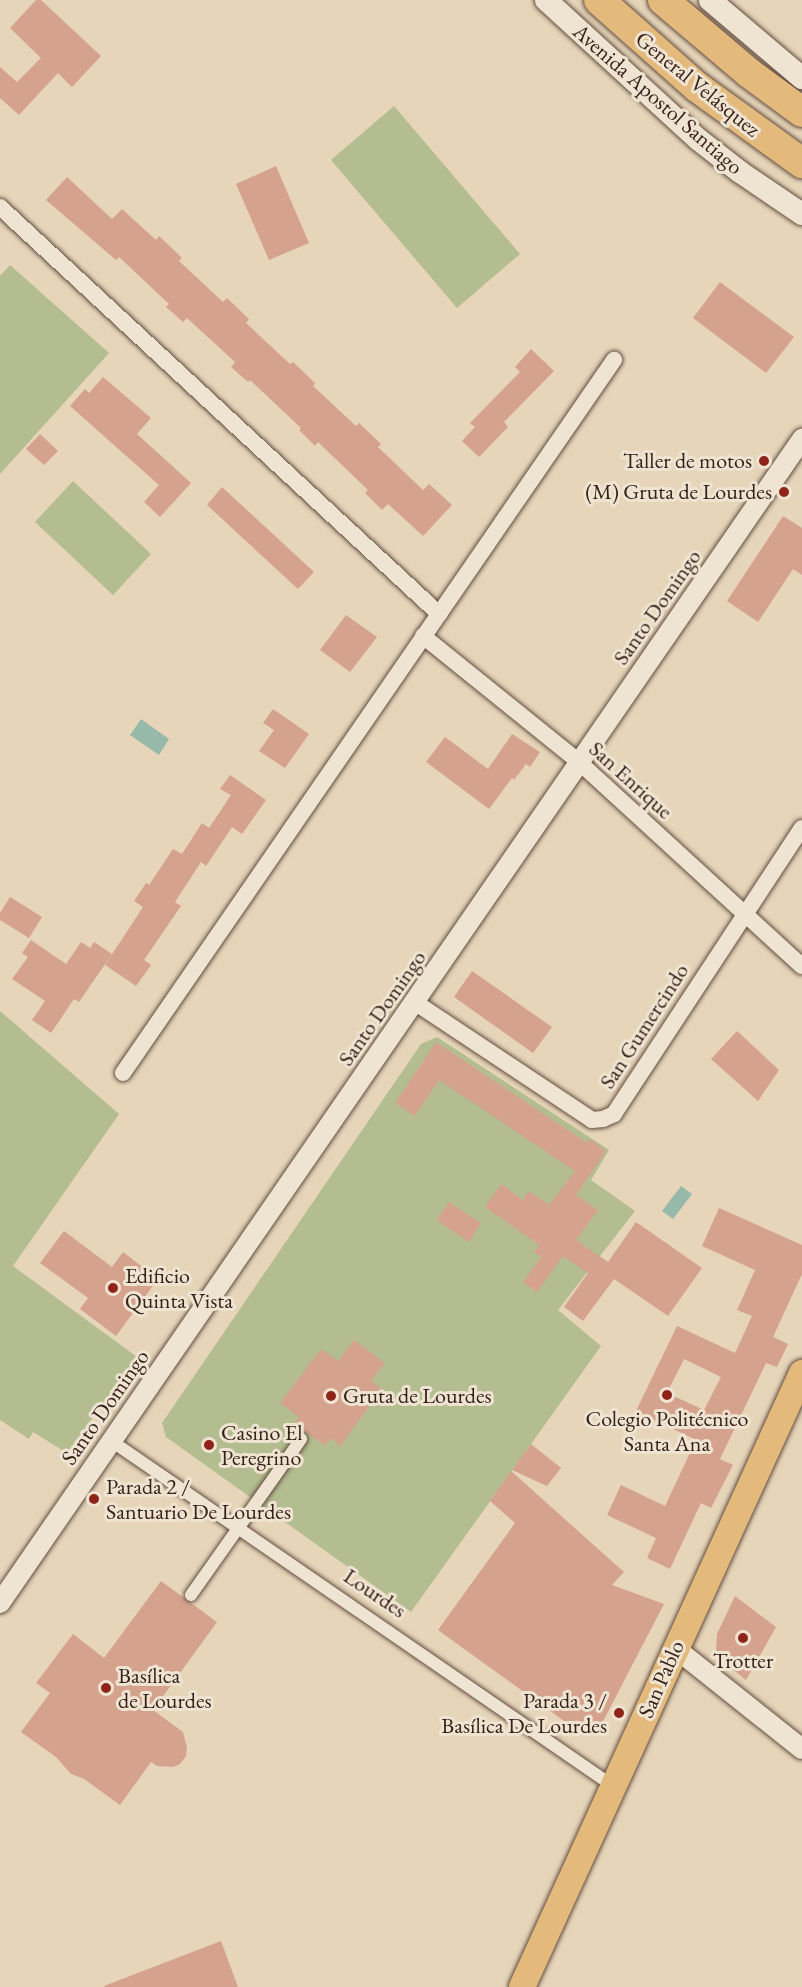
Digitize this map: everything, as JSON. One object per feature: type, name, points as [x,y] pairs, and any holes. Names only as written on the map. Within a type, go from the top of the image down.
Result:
[{"type":"highway","name":"General Velásquez","points":[[599,0],[697,87],[802,163]]},
{"type":"highway","name":"General Velásquez","points":[[663,0],[749,74],[802,112]]},
{"type":"main road","name":"Avenida Apostol Santiago","points":[[546,0],[699,140],[740,172],[802,214]]},
{"type":"main road","points":[[710,0],[802,78]]},
{"type":"main road","name":"San Pablo","points":[[522,1987],[802,1372]]},
{"type":"street","points":[[0,207],[439,614]]},
{"type":"street","points":[[123,1073],[614,360]]},
{"type":"street","name":"Santo Domingo","points":[[0,1603],[110,1440],[416,1003],[802,439]]},
{"type":"street","name":"San Enrique","points":[[423,636],[579,762],[802,966]]},
{"type":"street","name":"San Gumercindo","points":[[416,1003],[592,1120],[603,1119],[614,1114],[802,828]]},
{"type":"street","points":[[191,1595],[301,1438]]},
{"type":"street","name":"Lourdes","points":[[110,1440],[613,1785]]},
{"type":"street","points":[[675,1648],[802,1749]]},
{"type":"shaded area","points":[[394,106],[520,254],[457,308],[331,160]]},
{"type":"shaded area","points":[[10,265],[109,353],[0,474],[0,276]]},
{"type":"shaded area","points":[[73,481],[151,554],[113,595],[35,522]]},
{"type":"shaded area","points":[[141,719],[169,739],[159,755],[130,735]]},
{"type":"shaded area","points":[[0,1011],[119,1114],[13,1266],[137,1357],[67,1453],[33,1432],[29,1439],[0,1420]]},
{"type":"shaded area","points":[[437,1037],[609,1150],[591,1180],[635,1211],[558,1310],[601,1346],[411,1612],[166,1437],[162,1423],[421,1044]]},
{"type":"shaded area","points":[[681,1186],[692,1194],[673,1219],[662,1211]]},
{"type":"building","points":[[36,0],[41,0],[101,56],[72,87],[58,73],[19,115],[0,98],[0,67],[17,82],[41,58],[10,28]]},
{"type":"building","points":[[276,166],[309,243],[269,260],[236,184]]},
{"type":"building","points":[[67,177],[112,219],[122,209],[156,240],[159,236],[182,258],[179,261],[223,302],[227,298],[249,319],[246,323],[290,364],[293,362],[315,383],[313,386],[356,426],[359,423],[381,444],[378,447],[423,490],[429,484],[452,505],[423,536],[388,504],[382,510],[365,493],[368,490],[318,442],[315,446],[299,430],[301,428],[250,380],[248,382],[231,367],[235,362],[187,318],[183,322],[166,307],[169,304],[119,257],[116,260],[46,200]]},
{"type":"building","points":[[720,282],[794,337],[766,373],[693,318]]},
{"type":"building","points":[[531,349],[554,371],[504,422],[508,427],[479,457],[462,441],[475,427],[470,423],[520,372],[515,367]]},
{"type":"building","points":[[103,377],[151,418],[137,434],[191,483],[160,517],[144,502],[159,485],[70,406],[85,389],[89,393]]},
{"type":"building","points":[[40,434],[58,451],[44,465],[26,449]]},
{"type":"building","points":[[222,487],[314,572],[298,589],[207,505]]},
{"type":"building","points":[[783,516],[802,528],[802,575],[793,569],[758,622],[727,601]]},
{"type":"building","points":[[346,615],[377,637],[350,672],[320,650]]},
{"type":"building","points":[[273,709],[309,734],[285,768],[259,751],[274,730],[263,723]]},
{"type":"building","points":[[512,734],[540,752],[530,767],[526,764],[514,780],[512,778],[489,809],[426,762],[445,737],[488,769]]},
{"type":"building","points":[[230,775],[266,800],[242,834],[232,827],[206,866],[201,862],[175,902],[181,906],[144,960],[151,965],[136,986],[105,965],[143,907],[134,901],[146,883],[149,885],[173,849],[182,854],[202,823],[209,828],[231,795],[220,789]]},
{"type":"building","points":[[10,897],[42,917],[29,938],[0,920],[0,913]]},
{"type":"building","points":[[31,940],[66,964],[81,942],[90,948],[94,942],[112,954],[79,1002],[74,999],[51,1033],[32,1020],[45,1001],[12,979],[28,957],[22,953]]},
{"type":"building","points":[[472,971],[552,1027],[533,1053],[454,997]]},
{"type":"building","points":[[737,1031],[779,1070],[758,1101],[711,1059]]},
{"type":"building","points":[[436,1042],[587,1143],[590,1139],[606,1151],[576,1195],[598,1210],[576,1240],[608,1262],[636,1222],[702,1268],[668,1316],[614,1279],[583,1321],[564,1307],[588,1273],[563,1256],[537,1292],[523,1282],[541,1257],[534,1252],[539,1245],[485,1207],[501,1184],[523,1200],[529,1191],[549,1205],[575,1171],[439,1080],[415,1116],[395,1103]]},
{"type":"building","points":[[449,1202],[481,1223],[469,1242],[437,1220]]},
{"type":"building","points":[[719,1208],[802,1245],[802,1274],[773,1337],[788,1344],[777,1367],[766,1363],[720,1459],[733,1465],[711,1508],[701,1503],[670,1569],[647,1558],[656,1538],[607,1515],[621,1485],[665,1506],[696,1440],[636,1411],[677,1326],[735,1353],[752,1316],[737,1310],[755,1270],[702,1246]],"holes":[[[684,1359],[721,1377],[704,1410],[667,1393]]]},
{"type":"building","name":"Edificio Quinta Vista","points":[[64,1231],[112,1267],[123,1252],[158,1279],[116,1336],[80,1309],[88,1298],[40,1263]]},
{"type":"building","name":"Gruta de Lourdes","points":[[354,1340],[385,1363],[371,1381],[382,1389],[340,1446],[331,1438],[325,1446],[295,1424],[299,1417],[280,1403],[321,1349],[338,1361]]},
{"type":"building","points":[[531,1444],[561,1468],[547,1486],[512,1470]]},
{"type":"building","points":[[511,1471],[624,1572],[612,1585],[664,1604],[598,1731],[582,1734],[438,1630],[515,1523],[490,1501]]},
{"type":"building","name":"Basílica de Lourdes","points":[[161,1581],[217,1622],[153,1710],[183,1732],[187,1748],[186,1756],[180,1764],[173,1767],[157,1766],[151,1762],[120,1805],[84,1779],[71,1774],[56,1757],[21,1732],[50,1693],[36,1683],[73,1634],[104,1658]]},
{"type":"building","name":"Trotter","points":[[735,1596],[776,1627],[746,1680],[722,1661],[716,1651],[717,1634]]},
{"type":"building","points":[[221,1941],[238,1987],[104,1986]]},
{"type":"place","name":"Taller de motos","points":[[764,461]]},
{"type":"place","name":"(M) Gruta de Lourdes","points":[[784,492]]},
{"type":"place","name":"Edificio Quinta Vista","points":[[113,1288]]},
{"type":"place","name":"Colegio Politécnico Santa Ana","points":[[667,1395]]},
{"type":"place","name":"Gruta de Lourdes","points":[[331,1396]]},
{"type":"place","name":"Casino El Peregrino","points":[[209,1445]]},
{"type":"place","name":"Parada 2 / Santuario De Lourdes","points":[[94,1499]]},
{"type":"place","name":"Trotter","points":[[743,1638]]},
{"type":"place","name":"Basílica de Lourdes","points":[[106,1688]]},
{"type":"place","name":"Parada 3 / Basílica De Lourdes","points":[[619,1713]]}]
